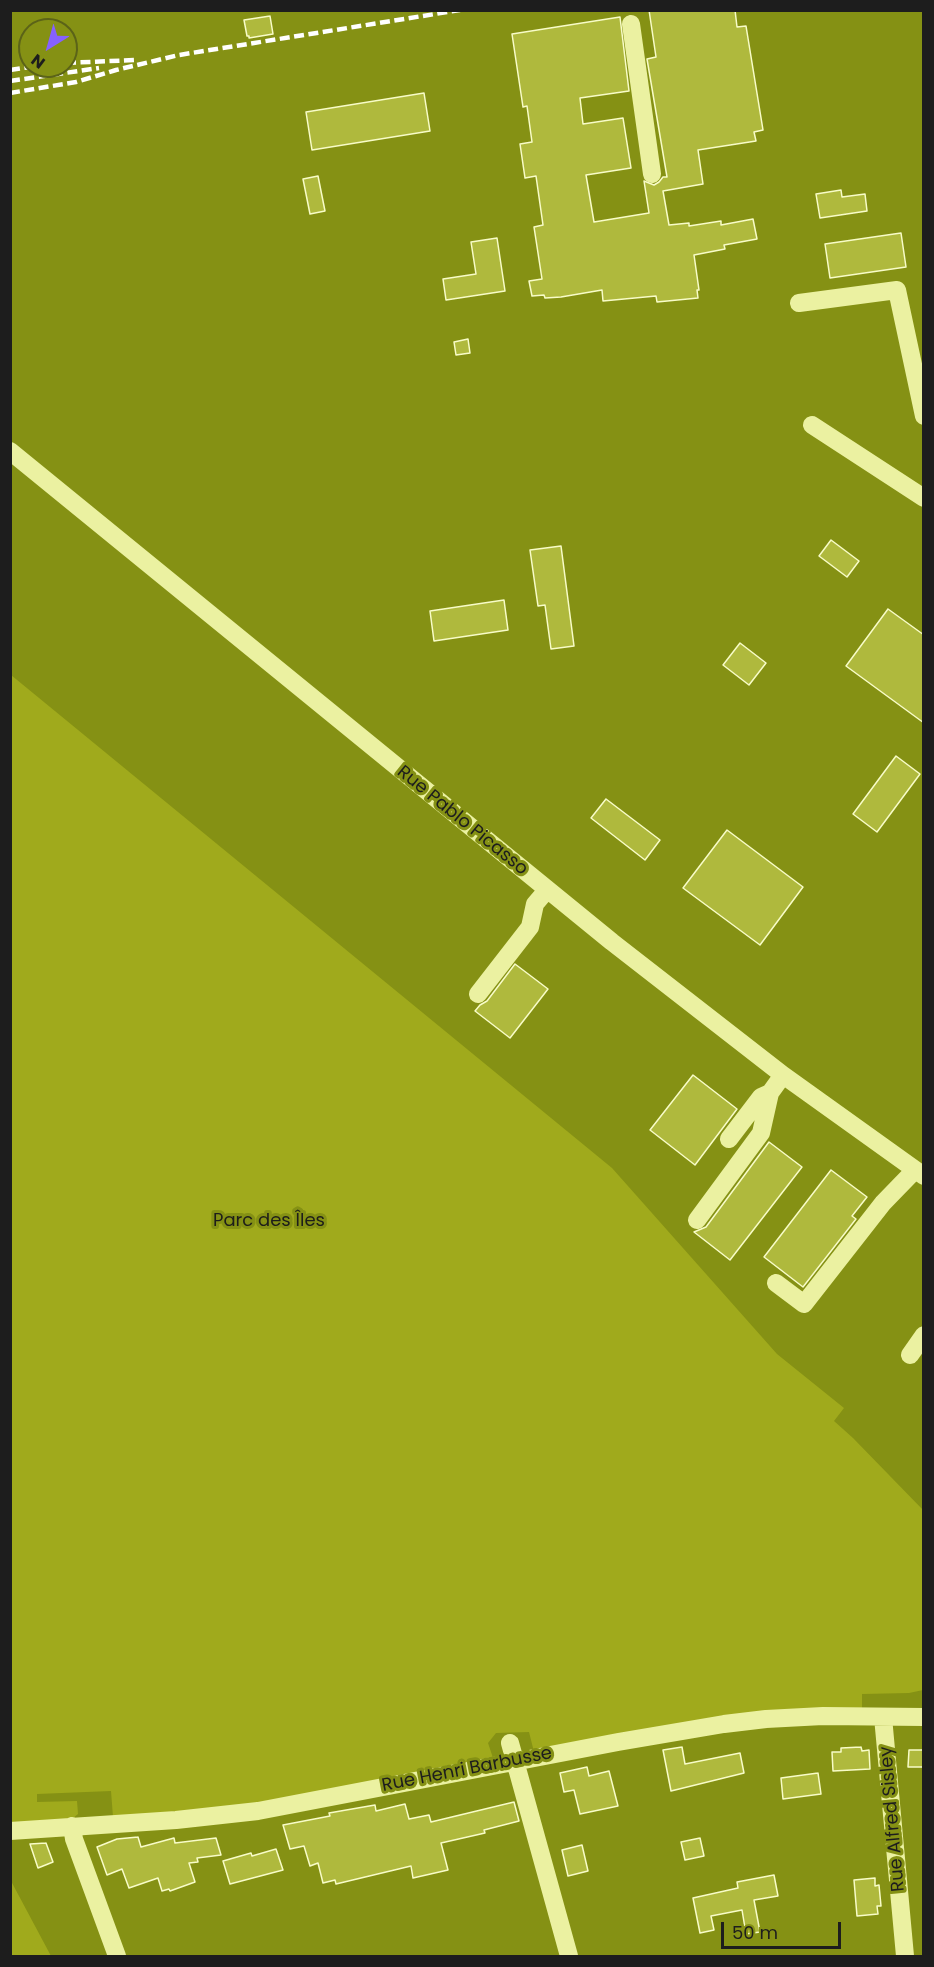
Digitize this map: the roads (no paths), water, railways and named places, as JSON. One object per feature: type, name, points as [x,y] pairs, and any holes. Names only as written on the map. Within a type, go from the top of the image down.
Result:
[{"type":"street","points":[[630,17],[652,174]]},
{"type":"street","points":[[799,303],[897,290],[924,416]]},
{"type":"street","points":[[812,425],[924,498]]},
{"type":"street","name":"Rue Pablo Picasso","points":[[10,451],[547,890],[783,1075],[919,1173]]},
{"type":"street","points":[[478,994],[530,927],[536,904],[547,890]]},
{"type":"street","points":[[697,1220],[761,1133],[770,1093],[783,1075]]},
{"type":"street","points":[[729,1139],[761,1097],[770,1093]]},
{"type":"street","points":[[776,1283],[804,1304],[883,1203],[919,1173]]},
{"type":"street","points":[[910,1355],[924,1335]]},
{"type":"street","name":"Rue Henri Barbusse","points":[[10,1831],[176,1820],[258,1811],[650,1736],[766,1719],[823,1716],[924,1717]]},
{"type":"street","name":"Rue Alfred Sisley","points":[[883,1717],[905,1956]]},
{"type":"street","points":[[510,1743],[569,1956]]},
{"type":"street","points":[[72,1826],[74,1839],[117,1956]]},
{"type":"railway","points":[[10,93],[76,82],[179,55],[460,10]]},
{"type":"railway","points":[[78,62],[135,60]]},
{"type":"railway","points":[[10,81],[99,68]]},
{"type":"railway","points":[[10,70],[18,69]]},
{"type":"park label","name":"Parc des Îles","points":[[269,1221]]}]
